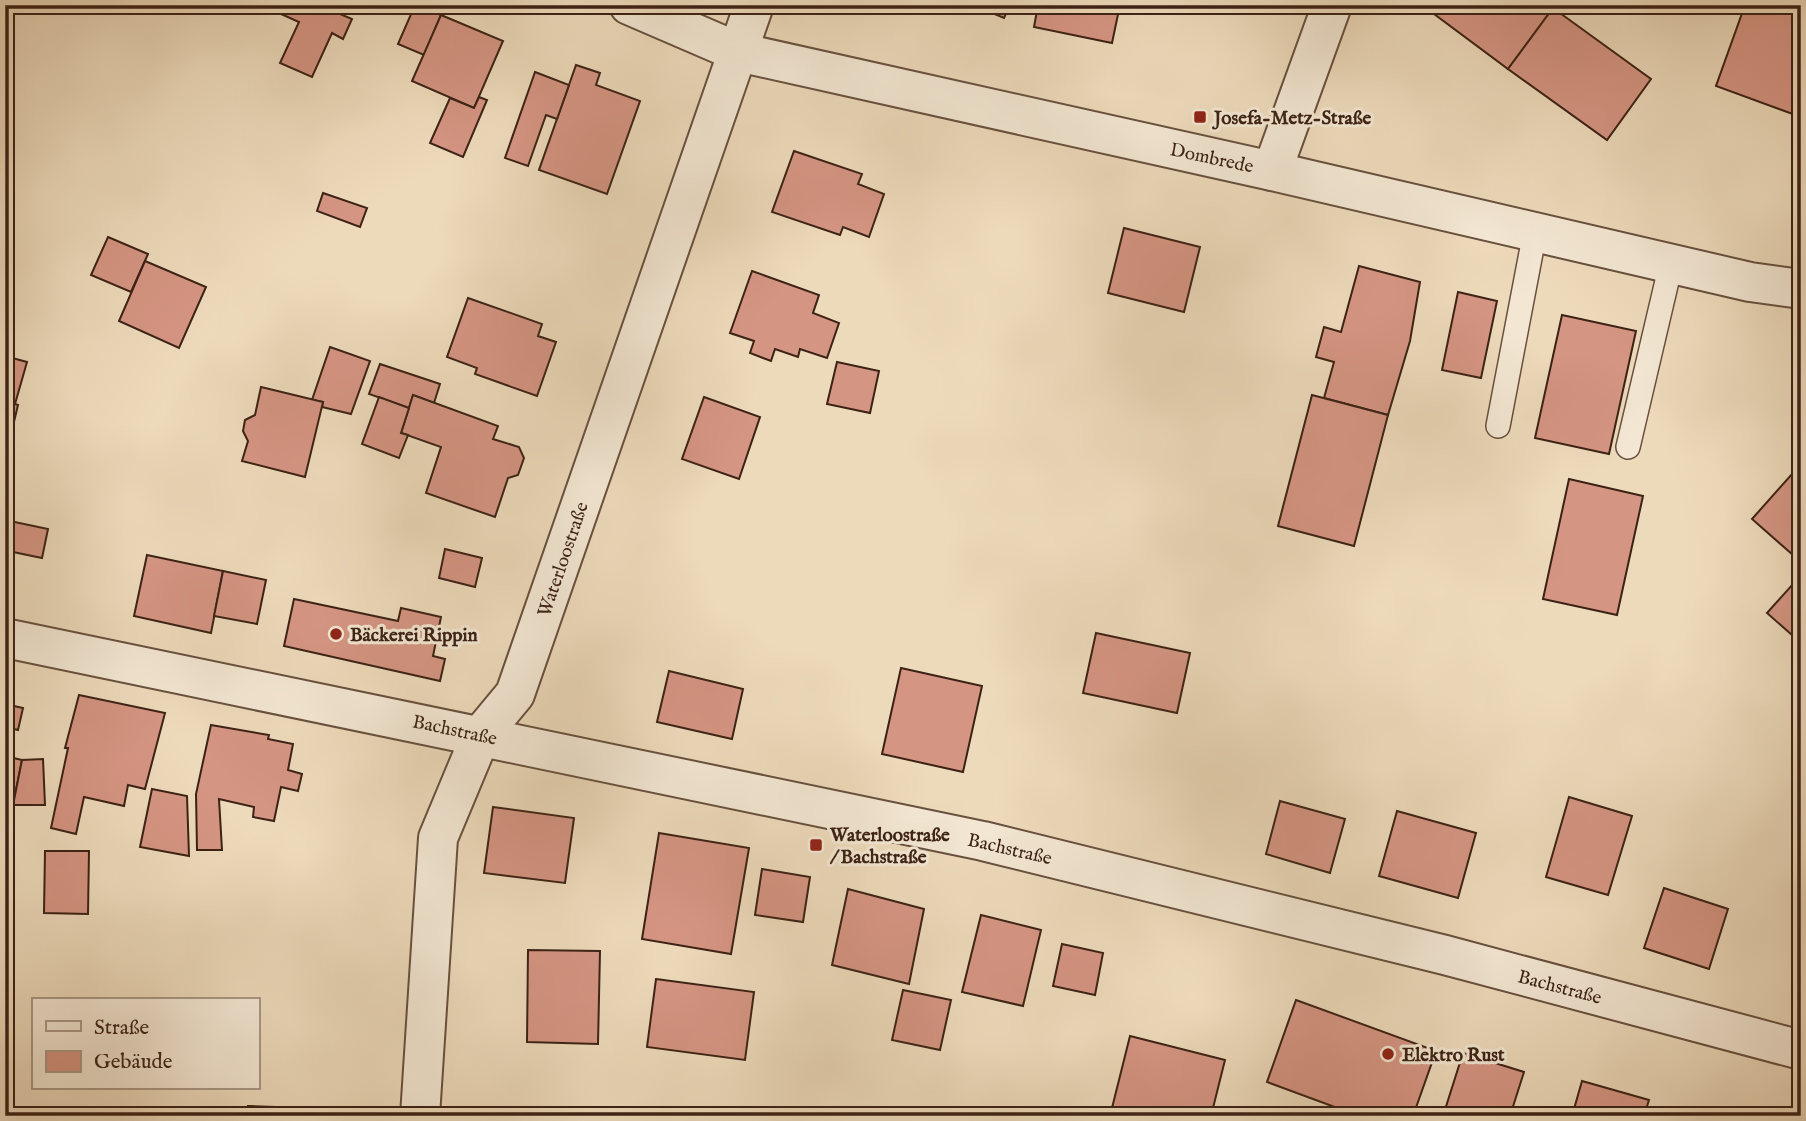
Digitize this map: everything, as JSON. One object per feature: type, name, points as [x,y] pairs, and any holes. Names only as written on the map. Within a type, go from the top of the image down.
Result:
[{"type":"street","name":"Dombrede","points":[[629,5],[738,52],[1272,170],[1750,282],[1801,289]]},
{"type":"street","name":"Waterloostraße","points":[[420,1116],[438,838],[481,735],[515,694],[754,5]]},
{"type":"street","points":[[1272,170],[1332,5]]},
{"type":"street","name":"Bachstraße","points":[[5,638],[983,841],[1445,955],[1801,1050]]},
{"type":"lane","points":[[1498,426],[1535,232]]},
{"type":"lane","points":[[1628,447],[1671,264]]},
{"type":"building","points":[[261,5],[344,5],[340,14],[352,19],[343,39],[332,33],[312,77],[280,63],[299,22]]},
{"type":"building","points":[[415,5],[441,15],[424,55],[398,44]]},
{"type":"building","points":[[973,5],[1010,5],[1004,18]]},
{"type":"building","points":[[1038,5],[1120,5],[1112,43],[1034,27]]},
{"type":"building","points":[[1422,5],[1549,5],[1553,8],[1508,69]]},
{"type":"building","points":[[1745,5],[1801,5],[1801,117],[1716,86]]},
{"type":"building","points":[[1553,8],[1651,79],[1607,140],[1508,69]]},
{"type":"building","points":[[441,15],[503,41],[474,108],[412,81]]},
{"type":"building","points":[[576,65],[600,73],[596,85],[640,101],[607,194],[539,170]]},
{"type":"building","points":[[535,72],[569,85],[557,119],[546,115],[528,166],[505,158]]},
{"type":"building","points":[[479,97],[487,100],[463,157],[430,143],[450,98],[474,108]]},
{"type":"building","points":[[794,151],[862,174],[858,184],[884,194],[869,237],[843,227],[840,235],[772,212]]},
{"type":"building","points":[[323,193],[367,208],[360,227],[317,211]]},
{"type":"building","points":[[1124,228],[1200,247],[1184,312],[1108,293]]},
{"type":"building","points":[[108,237],[148,254],[131,292],[91,275]]},
{"type":"building","points":[[145,261],[206,287],[179,348],[119,321]]},
{"type":"building","points":[[1359,266],[1420,282],[1410,341],[1388,415],[1324,398],[1334,362],[1316,357],[1324,327],[1341,332]]},
{"type":"building","points":[[752,271],[819,295],[813,313],[839,323],[827,358],[800,349],[798,357],[775,349],[771,361],[750,353],[754,341],[730,333]]},
{"type":"building","points":[[1458,292],[1497,301],[1481,378],[1442,370]]},
{"type":"building","points":[[468,298],[542,324],[538,336],[556,342],[537,396],[475,374],[477,368],[447,357]]},
{"type":"building","points":[[1562,315],[1636,331],[1609,454],[1535,438]]},
{"type":"building","points":[[330,347],[370,361],[351,414],[322,407],[323,402],[312,400]]},
{"type":"building","points":[[5,356],[27,362],[15,404],[18,405],[5,460]]},
{"type":"building","points":[[837,362],[879,371],[870,413],[827,404]]},
{"type":"building","points":[[380,364],[440,384],[434,403],[413,395],[409,408],[369,394]]},
{"type":"building","points":[[261,387],[323,402],[305,477],[242,461],[248,441],[243,431],[245,420],[255,415]]},
{"type":"building","points":[[413,395],[498,426],[493,439],[519,447],[524,458],[518,475],[508,478],[495,517],[426,493],[441,447],[401,433]]},
{"type":"building","points":[[1312,395],[1388,415],[1354,546],[1278,526]]},
{"type":"building","points":[[379,397],[409,408],[401,433],[408,435],[399,458],[362,444]]},
{"type":"building","points":[[704,397],[760,417],[739,479],[682,459]]},
{"type":"building","points":[[1801,464],[1801,562],[1752,519]]},
{"type":"building","points":[[1569,479],[1643,496],[1617,615],[1543,599]]},
{"type":"building","points":[[5,520],[48,529],[42,558],[8,551],[5,565]]},
{"type":"building","points":[[445,549],[482,558],[475,587],[439,578]]},
{"type":"building","points":[[147,555],[223,571],[211,633],[134,616]]},
{"type":"building","points":[[223,571],[266,580],[257,624],[214,616]]},
{"type":"building","points":[[1801,575],[1801,643],[1767,613]]},
{"type":"building","points":[[294,599],[398,621],[401,608],[441,617],[433,656],[445,659],[440,681],[284,646]]},
{"type":"building","points":[[1096,633],[1190,653],[1177,713],[1083,693]]},
{"type":"building","points":[[901,668],[982,686],[963,772],[882,754]]},
{"type":"building","points":[[669,671],[743,689],[732,739],[657,722]]},
{"type":"building","points":[[5,680],[10,681],[5,703]]},
{"type":"building","points":[[79,695],[165,713],[145,789],[128,785],[124,806],[84,797],[76,834],[51,828],[68,748],[65,748]]},
{"type":"building","points":[[5,704],[23,708],[18,730],[5,727]]},
{"type":"building","points":[[211,725],[269,735],[268,739],[293,744],[288,770],[302,774],[298,791],[281,787],[274,821],[253,817],[254,807],[219,799],[222,850],[197,850],[196,794]]},
{"type":"building","points":[[5,756],[22,760],[13,805],[5,804]]},
{"type":"building","points":[[43,759],[45,805],[13,805],[22,760]]},
{"type":"building","points":[[152,789],[187,796],[189,856],[140,847]]},
{"type":"building","points":[[1569,797],[1632,816],[1608,895],[1546,877]]},
{"type":"building","points":[[1280,801],[1345,819],[1330,873],[1266,854]]},
{"type":"building","points":[[493,807],[574,818],[565,883],[484,873]]},
{"type":"building","points":[[1397,811],[1476,833],[1458,898],[1379,876]]},
{"type":"building","points":[[659,833],[749,848],[731,954],[642,939]]},
{"type":"building","points":[[45,851],[89,851],[88,914],[44,913]]},
{"type":"building","points":[[762,869],[810,877],[803,922],[755,915]]},
{"type":"building","points":[[1664,888],[1728,909],[1709,969],[1644,948]]},
{"type":"building","points":[[848,889],[924,909],[909,984],[832,965]]},
{"type":"building","points":[[981,915],[1041,930],[1023,1006],[962,992]]},
{"type":"building","points":[[1062,944],[1103,953],[1095,995],[1053,986]]},
{"type":"building","points":[[528,950],[600,951],[598,1044],[527,1042]]},
{"type":"building","points":[[656,979],[754,992],[745,1060],[647,1047]]},
{"type":"building","points":[[903,990],[951,1000],[940,1050],[892,1040]]},
{"type":"building","points":[[1296,1000],[1436,1051],[1413,1116],[1359,1116],[1267,1082]]},
{"type":"building","points":[[1130,1036],[1225,1060],[1211,1116],[1110,1116]]},
{"type":"building","points":[[1463,1053],[1524,1072],[1510,1116],[1443,1116]]},
{"type":"building","points":[[1582,1081],[1649,1100],[1644,1116],[1572,1116]]},
{"type":"building","points":[[248,1106],[331,1109],[331,1116],[248,1116]]},
{"type":"place","name":"Josefa-Metz-Straße","points":[[1200,117]]},
{"type":"place","name":"Bäckerei Rippin","points":[[336,634]]},
{"type":"place","name":"Waterloostraße / Bachstraße","points":[[816,845]]},
{"type":"place","name":"Elektro Rust","points":[[1388,1054]]}]
